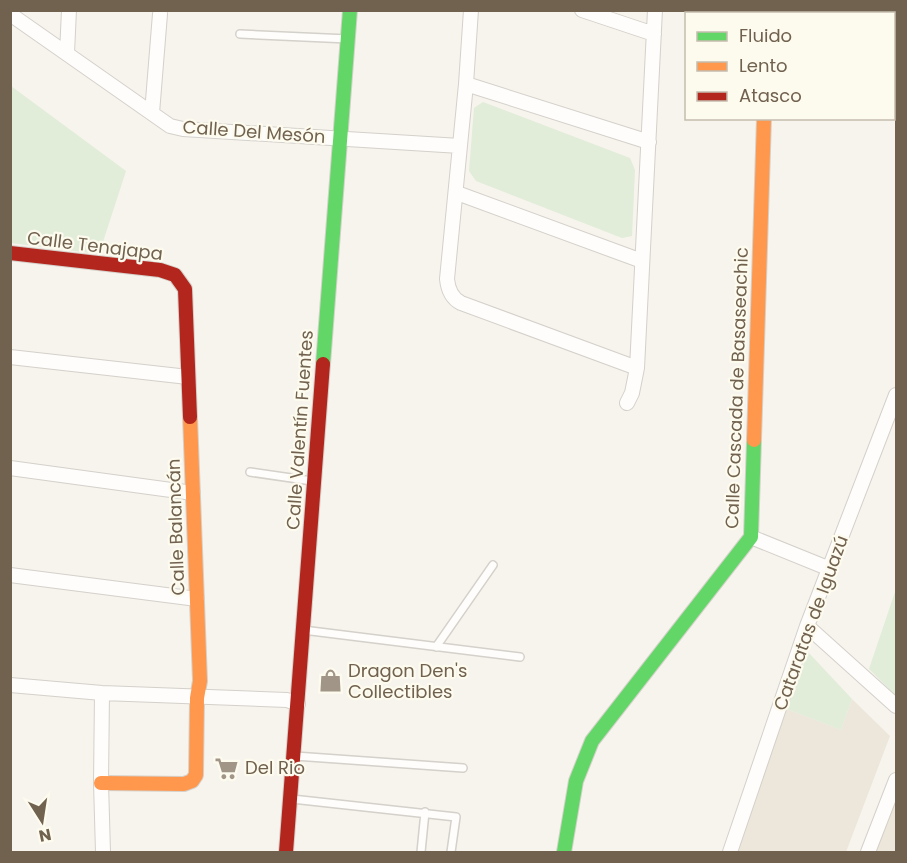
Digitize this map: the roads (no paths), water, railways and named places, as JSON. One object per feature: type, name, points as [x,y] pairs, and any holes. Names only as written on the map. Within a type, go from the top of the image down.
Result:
[{"type":"street","points":[[67,53],[69,10]]},
{"type":"street","name":"Calle Valentín Fuentes","points":[[286,852],[350,10]]},
{"type":"street","points":[[471,10],[457,193],[447,279],[452,296],[461,303],[637,368]]},
{"type":"street","points":[[582,10],[654,34]]},
{"type":"street","points":[[627,403],[632,393],[637,368],[655,10]]},
{"type":"street","name":"Calle Del Mesón","points":[[10,14],[170,126],[183,129],[460,146]]},
{"type":"street","points":[[152,113],[159,14]]},
{"type":"street","points":[[466,84],[649,142]]},
{"type":"street","name":"Calle Cascada de Basaseachic","points":[[564,852],[574,783],[582,759],[592,741],[751,537],[764,120]]},
{"type":"street","points":[[457,193],[642,261]]},
{"type":"street","name":"Calle Tenajapa","points":[[10,253],[160,270],[175,275]]},
{"type":"street","name":"Calle Balancán","points":[[101,783],[184,784],[194,779],[197,772],[197,698],[200,681],[185,289],[175,275]]},
{"type":"street","points":[[10,357],[188,377]]},
{"type":"street","name":"Cataratas de Iguazú","points":[[730,852],[807,626],[897,395]]},
{"type":"street","points":[[10,468],[193,493]]},
{"type":"street","points":[[751,537],[830,569]]},
{"type":"street","points":[[10,575],[197,599]]},
{"type":"street","points":[[807,626],[897,706]]},
{"type":"street","points":[[10,685],[102,693],[287,700],[298,704]]},
{"type":"street","points":[[102,693],[103,852]]},
{"type":"street","points":[[868,852],[897,780]]},
{"type":"lane","points":[[240,34],[348,39]]},
{"type":"lane","points":[[250,472],[315,481]]},
{"type":"lane","points":[[436,647],[493,565]]},
{"type":"lane","points":[[303,630],[520,657]]},
{"type":"lane","points":[[294,756],[463,768]]},
{"type":"lane","points":[[291,799],[456,817],[451,852]]},
{"type":"lane","points":[[421,852],[425,812]]},
{"type":"place","name":"Dragon Den's Collectibles","points":[[330,681]]},
{"type":"place","name":"Del Rio","points":[[227,768]]}]
